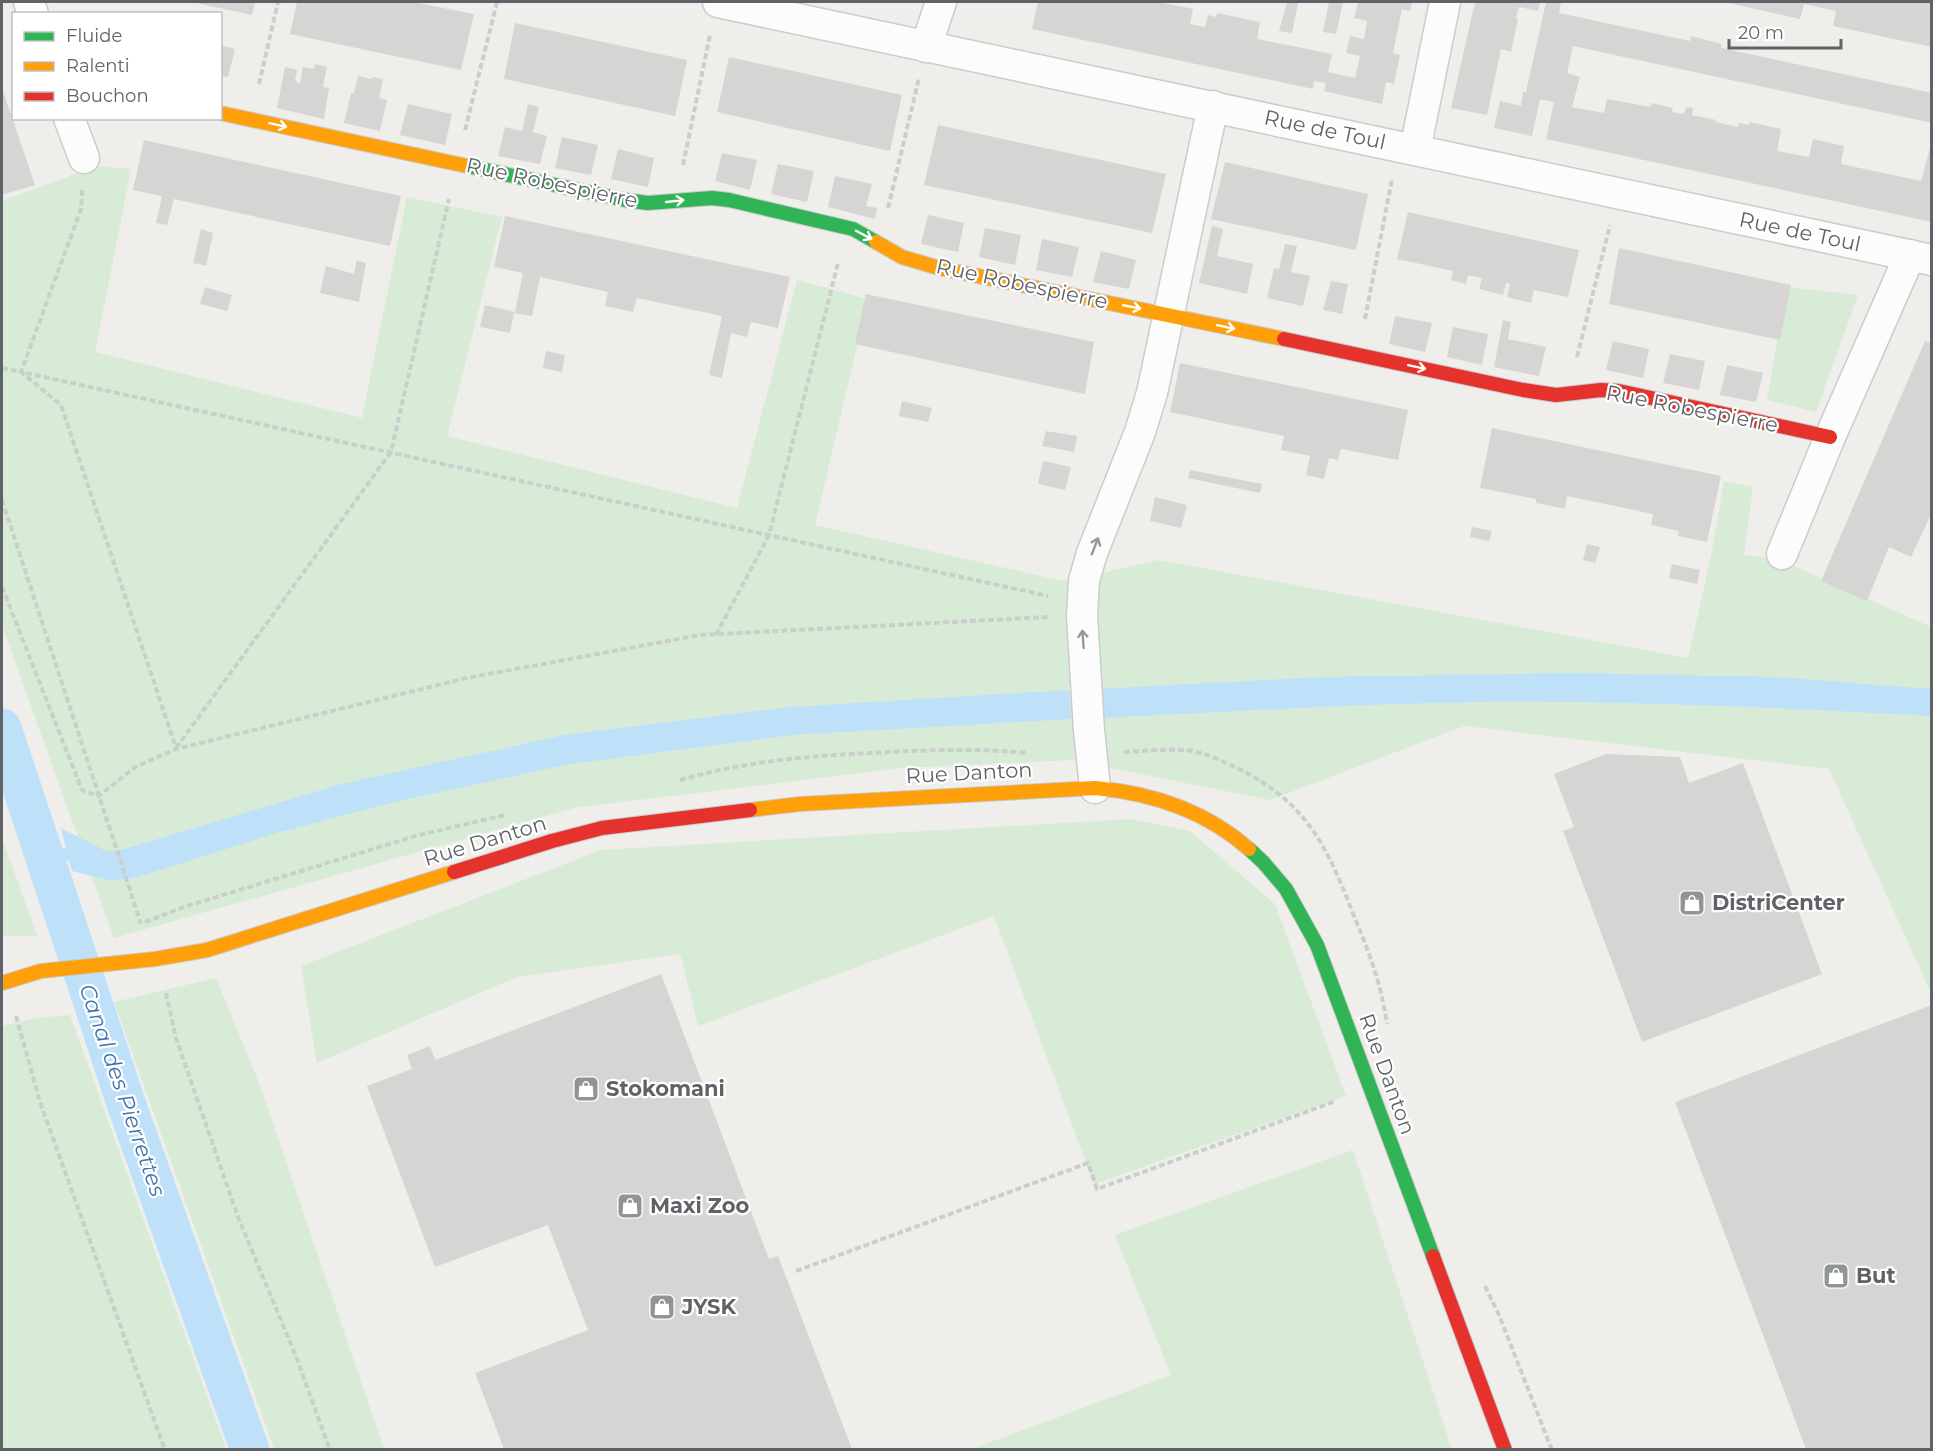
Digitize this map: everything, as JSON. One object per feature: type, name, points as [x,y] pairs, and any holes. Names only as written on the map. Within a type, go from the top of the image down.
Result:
[{"type":"street","points":[[926,47],[941,2]]},
{"type":"street","points":[[1407,148],[1445,2]]},
{"type":"street","name":"Rue de Toul","points":[[715,13],[926,47],[1213,106],[1921,258]]},
{"type":"street","points":[[1095,788],[1081,609],[1084,581],[1092,553],[1140,432],[1152,393],[1213,106]]},
{"type":"street","name":"Rue Robespierre","points":[[222,113],[625,200],[648,203],[711,198],[729,200],[847,227],[866,235],[902,257],[939,268],[1169,314],[1523,390],[1556,395],[1601,390],[1619,391],[1830,437]]},
{"type":"street","points":[[70,120],[84,158]]},
{"type":"street","points":[[1782,554],[1830,437],[1921,258]]},
{"type":"street","name":"Rue Danton","points":[[2,983],[41,971],[155,959],[207,950],[552,841],[603,828],[800,804],[1095,788],[1117,789],[1159,798],[1202,816],[1245,845],[1281,882],[1295,903],[1321,956],[1504,1449]]},
{"type":"street","points":[[2,967],[41,971]]},
{"type":"path","points":[[251,120],[278,2]]},
{"type":"path","points":[[176,749],[391,452],[456,164],[498,2]]},
{"type":"path","points":[[675,201],[715,13]]},
{"type":"path","points":[[880,244],[926,47]]},
{"type":"path","points":[[1358,355],[1407,148]]},
{"type":"path","points":[[21,372],[81,209],[84,158]]},
{"type":"path","points":[[1569,393],[1617,193]]},
{"type":"path","points":[[716,635],[769,535],[847,227]]},
{"type":"path","points":[[2,368],[769,535],[1081,609]]},
{"type":"path","points":[[21,372],[61,405],[176,749]]},
{"type":"path","points":[[2,500],[141,924],[163,983],[176,1038],[238,1217],[295,1354],[330,1449]]},
{"type":"path","points":[[2,587],[82,790],[99,796]]},
{"type":"path","points":[[99,796],[135,767],[176,749],[467,678],[700,635],[1081,609]]},
{"type":"path","points":[[1090,742],[1186,750],[1210,756],[1274,789],[1298,809],[1324,845],[1343,887],[1376,970],[1388,1034]]},
{"type":"path","points":[[674,782],[729,769],[798,757],[972,749],[1036,754]]},
{"type":"path","points":[[141,924],[187,906],[418,835],[515,813]]},
{"type":"path","points":[[15,1014],[40,1102],[165,1449]]},
{"type":"path","points":[[796,1271],[1088,1163],[1097,1189],[1339,1099]]},
{"type":"path","points":[[1484,1285],[1499,1315],[1552,1449]]},
{"type":"green space","points":[[97,166],[131,169],[95,352],[362,418],[407,197],[502,217],[447,436],[737,508],[797,280],[868,299],[815,525],[1063,581],[1159,560],[1688,658],[1712,552],[1724,481],[1753,487],[1744,555],[1776,558],[1931,627],[1931,993],[1829,769],[1464,726],[1270,800],[1072,760],[902,768],[574,808],[114,938],[2,625],[2,201]]},
{"type":"green space","points":[[1786,287],[1858,295],[1816,412],[1767,400]]},
{"type":"green space","points":[[1131,819],[1190,831],[1275,904],[1346,1096],[1094,1184],[994,916],[698,1026],[680,954],[517,977],[317,1063],[301,966],[601,850]]},
{"type":"green space","points":[[2,837],[37,936],[2,936]]},
{"type":"green space","points":[[216,978],[261,1088],[384,1449],[274,1449],[114,1002]]},
{"type":"green space","points":[[70,1015],[226,1449],[2,1449],[2,1026],[36,1018]]},
{"type":"green space","points":[[1353,1150],[1452,1449],[972,1449],[1171,1375],[1115,1235]]},
{"type":"water","points":[[1577,673],[1778,677],[1931,689],[1932,716],[1706,705],[1479,702],[1288,708],[1098,718],[1097,689],[1323,677]]},
{"type":"water","points":[[1069,690],[1071,719],[792,735],[570,764],[399,801],[276,833],[138,877],[112,881],[72,871],[61,828],[108,852],[338,785],[564,735],[791,707]]},
{"type":"building","points":[[192,2],[255,2],[252,15]]},
{"type":"building","points":[[297,2],[413,2],[474,14],[461,70],[290,34]]},
{"type":"building","points":[[1038,2],[1158,2],[1193,9],[1190,24],[1205,27],[1208,15],[1216,17],[1217,13],[1260,22],[1257,39],[1332,54],[1328,72],[1355,78],[1360,56],[1346,53],[1350,36],[1364,39],[1367,21],[1354,18],[1358,2],[1412,2],[1410,11],[1402,9],[1393,53],[1400,55],[1394,84],[1386,82],[1382,104],[1324,91],[1326,83],[1314,81],[1313,89],[1032,29]]},
{"type":"building","points":[[1287,2],[1298,3],[1292,33],[1279,31]]},
{"type":"building","points":[[1329,2],[1343,2],[1336,34],[1323,32]]},
{"type":"building","points":[[1475,2],[1540,2],[1538,11],[1519,7],[1511,52],[1501,49],[1487,115],[1451,108]]},
{"type":"building","points":[[1546,2],[1561,2],[1559,13],[1690,41],[1691,36],[1722,44],[1721,48],[1932,93],[1932,123],[1573,46],[1567,73],[1580,77],[1572,107],[1604,113],[1607,99],[1651,107],[1652,103],[1673,108],[1672,112],[1684,114],[1686,107],[1693,108],[1692,115],[1716,120],[1716,122],[1738,127],[1739,123],[1749,125],[1749,122],[1781,129],[1777,151],[1809,157],[1813,139],[1844,146],[1841,164],[1921,181],[1932,141],[1932,222],[1546,139],[1554,102],[1540,99],[1532,136],[1494,128],[1500,101],[1521,106]]},
{"type":"building","points":[[1724,2],[1932,2],[1932,47],[1833,26],[1836,11],[1804,4],[1800,19]]},
{"type":"building","points":[[515,23],[687,60],[675,116],[504,79]]},
{"type":"building","points":[[222,46],[235,49],[228,77],[222,76]]},
{"type":"building","points":[[729,57],[902,95],[890,151],[717,112]]},
{"type":"building","points":[[315,64],[327,67],[323,87],[329,88],[324,119],[277,108],[285,67],[297,70],[295,81],[300,83],[303,67],[314,69]]},
{"type":"building","points":[[358,76],[383,79],[379,98],[387,100],[380,131],[344,123],[351,93],[354,93]]},
{"type":"building","points":[[2,88],[35,185],[2,195]]},
{"type":"building","points":[[408,104],[452,114],[445,145],[400,135]]},
{"type":"building","points":[[528,104],[539,107],[533,132],[547,136],[540,164],[498,156],[505,127],[522,131]]},
{"type":"building","points":[[938,125],[1166,174],[1152,233],[924,185]]},
{"type":"building","points":[[562,137],[598,145],[591,175],[555,168]]},
{"type":"building","points":[[144,140],[401,196],[390,246],[174,199],[167,225],[156,223],[162,196],[133,190]]},
{"type":"building","points":[[618,149],[654,158],[648,187],[611,179]]},
{"type":"building","points":[[722,153],[757,160],[750,190],[715,181]]},
{"type":"building","points":[[1225,162],[1368,194],[1356,250],[1211,219]]},
{"type":"building","points":[[778,164],[814,171],[807,202],[771,194]]},
{"type":"building","points":[[835,176],[872,184],[866,206],[877,208],[875,219],[828,207]]},
{"type":"building","points":[[1408,212],[1579,250],[1568,297],[1534,290],[1531,303],[1507,297],[1510,284],[1506,283],[1503,295],[1479,289],[1482,278],[1468,275],[1466,284],[1451,280],[1453,271],[1397,259]]},
{"type":"building","points":[[928,215],[964,223],[958,252],[921,244]]},
{"type":"building","points":[[505,216],[790,277],[778,328],[751,322],[747,337],[731,333],[722,378],[709,375],[722,316],[637,298],[633,312],[605,306],[608,292],[540,277],[532,316],[514,313],[510,333],[480,327],[485,305],[515,312],[523,273],[494,267]]},
{"type":"building","points":[[1212,226],[1223,229],[1217,256],[1253,264],[1247,294],[1199,283]]},
{"type":"building","points":[[985,228],[1021,235],[1015,265],[979,257]]},
{"type":"building","points":[[201,229],[213,233],[206,266],[193,263]]},
{"type":"building","points":[[1042,239],[1079,247],[1072,277],[1036,270]]},
{"type":"building","points":[[1285,244],[1297,246],[1291,272],[1310,276],[1303,306],[1267,298],[1274,268],[1279,269]]},
{"type":"building","points":[[1619,248],[1791,285],[1780,340],[1609,304]]},
{"type":"building","points":[[1101,251],[1136,260],[1129,289],[1093,282]]},
{"type":"building","points":[[357,260],[366,263],[359,302],[320,293],[326,266],[354,274]]},
{"type":"building","points":[[1331,281],[1348,284],[1342,314],[1323,310]]},
{"type":"building","points":[[205,287],[232,295],[227,311],[200,304]]},
{"type":"building","points":[[866,294],[1094,342],[1085,394],[855,344]]},
{"type":"building","points":[[1395,316],[1432,323],[1425,352],[1389,344]]},
{"type":"building","points":[[1503,320],[1511,322],[1508,339],[1546,347],[1539,376],[1494,367]]},
{"type":"building","points":[[1453,327],[1488,334],[1482,365],[1447,357]]},
{"type":"building","points":[[1613,341],[1649,349],[1643,378],[1606,370]]},
{"type":"building","points":[[1925,341],[1932,344],[1932,512],[1911,557],[1889,547],[1867,601],[1821,581]]},
{"type":"building","points":[[546,351],[565,355],[562,372],[543,368]]},
{"type":"building","points":[[1670,354],[1705,361],[1699,390],[1663,383]]},
{"type":"building","points":[[1180,363],[1408,410],[1398,460],[1341,449],[1338,460],[1329,458],[1324,479],[1306,475],[1310,456],[1281,450],[1284,436],[1170,412]]},
{"type":"building","points":[[1727,365],[1763,373],[1756,402],[1720,395]]},
{"type":"building","points":[[902,401],[932,408],[928,422],[899,416]]},
{"type":"building","points":[[1492,428],[1721,476],[1707,542],[1678,536],[1679,531],[1651,525],[1653,514],[1567,496],[1565,509],[1536,503],[1536,499],[1480,488]]},
{"type":"building","points":[[1046,431],[1077,436],[1074,452],[1042,446]]},
{"type":"building","points":[[1043,461],[1071,467],[1065,490],[1038,484]]},
{"type":"building","points":[[1190,470],[1262,484],[1260,493],[1188,478]]},
{"type":"building","points":[[1155,497],[1187,505],[1181,528],[1150,521]]},
{"type":"building","points":[[1472,527],[1492,531],[1489,541],[1470,537]]},
{"type":"building","points":[[1587,544],[1600,547],[1595,563],[1583,560]]},
{"type":"building","points":[[1672,564],[1700,570],[1697,584],[1669,578]]},
{"type":"building","name":"DistriCenter","points":[[1606,754],[1680,757],[1689,783],[1743,763],[1822,974],[1642,1042],[1563,831],[1574,827],[1554,774]]},
{"type":"building","points":[[661,974],[769,1259],[778,1256],[852,1449],[504,1449],[475,1373],[588,1330],[548,1225],[435,1267],[367,1086],[412,1069],[407,1055],[430,1046],[435,1060]]},
{"type":"building","name":"But","points":[[1932,1005],[1932,1449],[1806,1449],[1675,1102]]},
{"type":"waterway","name":"Canal des Pierrettes","points":[[2,728],[127,1106],[250,1450]]},
{"type":"waterway","points":[[42,853],[84,856]]},
{"type":"traffic: fast","points":[[467,166],[648,203],[712,198],[729,200],[853,229],[876,242]]},
{"type":"traffic: fast","points":[[1249,849],[1286,889],[1317,945],[1433,1256]]},
{"type":"traffic: slow","points":[[222,113],[467,166]]},
{"type":"traffic: slow","points":[[876,242],[902,257],[939,268],[1284,339]]},
{"type":"traffic: slow","points":[[750,810],[800,804],[1095,788],[1137,794],[1177,806],[1215,824],[1249,849]]},
{"type":"traffic: slow","points":[[2,983],[41,971],[155,959],[207,950],[454,872]]},
{"type":"traffic: jam","points":[[1284,339],[1523,390],[1556,395],[1601,390],[1619,391],[1830,437]]},
{"type":"traffic: jam","points":[[454,872],[602,828],[750,810]]},
{"type":"traffic: jam","points":[[1433,1256],[1505,1450]]},
{"type":"place","name":"DistriCenter","points":[[1692,903]]},
{"type":"place","name":"Stokomani","points":[[586,1089]]},
{"type":"place","name":"Maxi Zoo","points":[[630,1206]]},
{"type":"place","name":"But","points":[[1836,1276]]},
{"type":"place","name":"JYSK","points":[[662,1307]]}]
